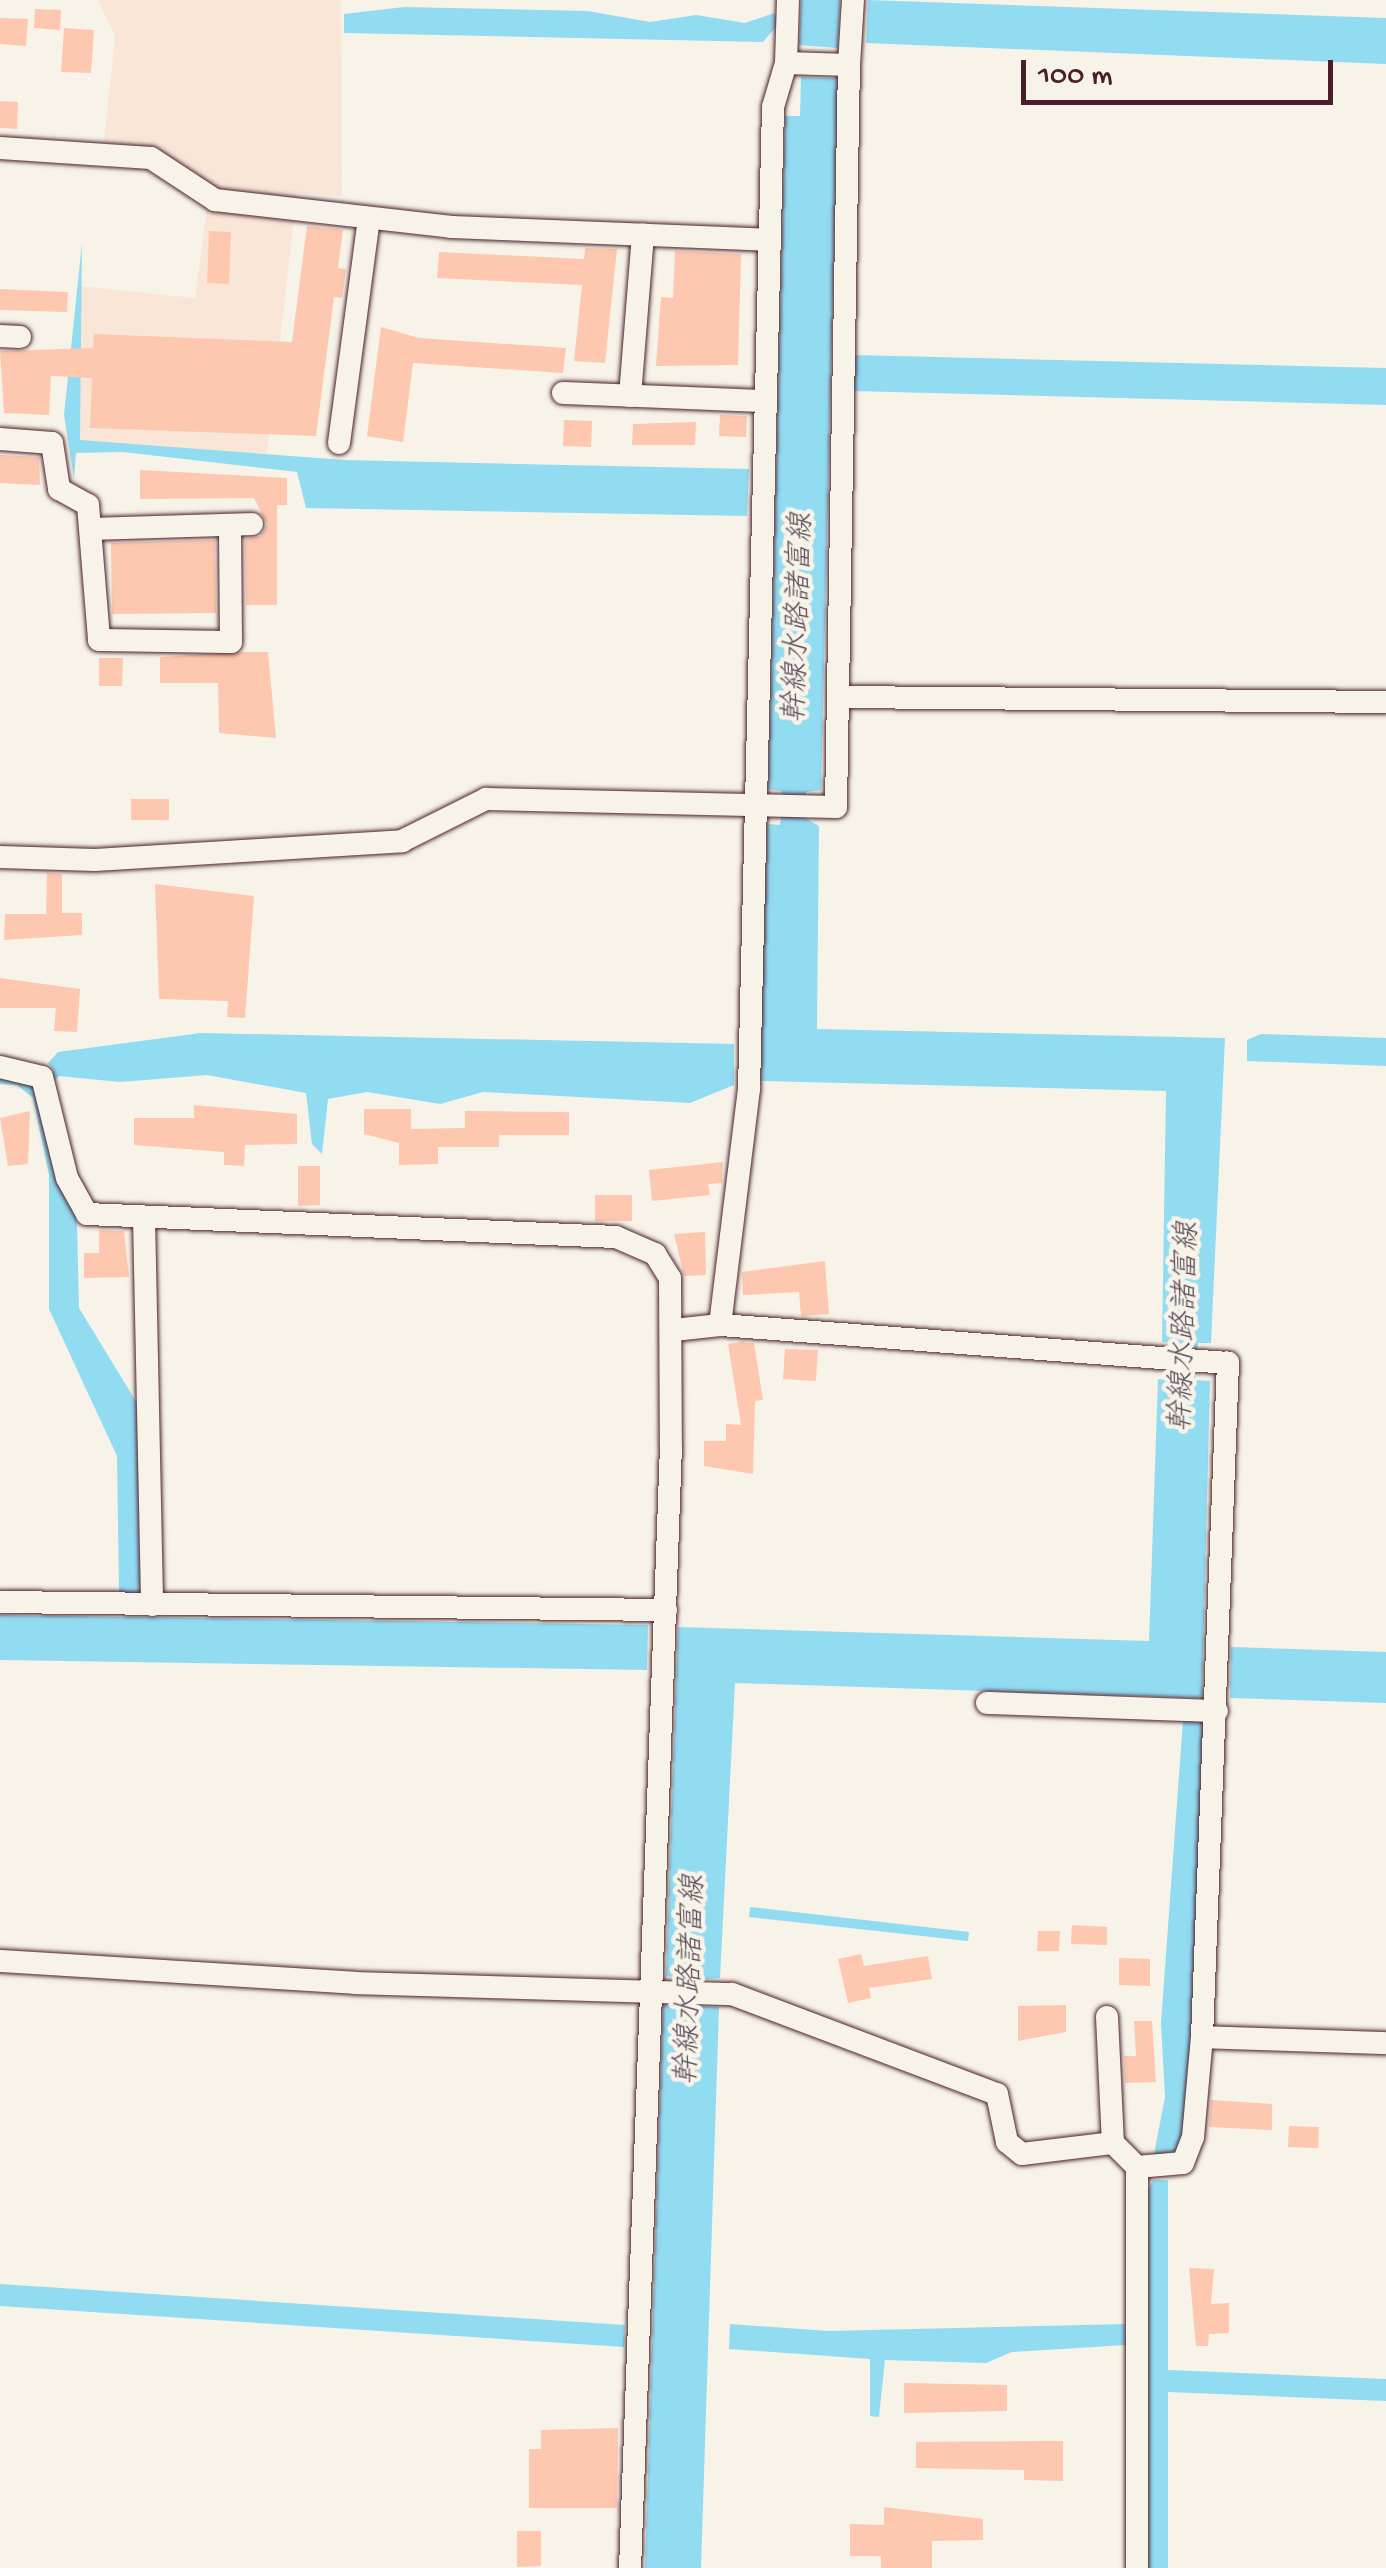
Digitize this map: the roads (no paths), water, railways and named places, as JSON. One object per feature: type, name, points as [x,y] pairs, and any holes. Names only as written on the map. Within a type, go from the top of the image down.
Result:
[{"type":"street","points":[[0,856],[95,860],[402,840],[486,799],[836,807],[841,64],[852,11]]},
{"type":"street","points":[[720,1325],[750,1090],[752,805],[773,108],[797,63],[787,15]]},
{"type":"street","points":[[797,63],[841,64]]},
{"type":"street","points":[[0,148],[123,152],[151,158],[215,200],[369,218],[769,240]]},
{"type":"street","points":[[338,443],[369,218]]},
{"type":"street","points":[[630,396],[643,235]]},
{"type":"street","points":[[563,393],[763,400]]},
{"type":"street","points":[[0,439],[52,443],[59,489],[88,505],[93,529],[96,633],[114,645],[231,642],[241,525],[93,529]]},
{"type":"street","points":[[839,697],[1386,702]]},
{"type":"street","points":[[0,1067],[45,1083],[80,1208],[98,1217],[144,1216],[634,1241],[655,1254],[670,1278],[674,1330],[666,1610],[630,2568]]},
{"type":"street","points":[[144,1216],[152,1605]]},
{"type":"street","points":[[674,1330],[720,1325],[1228,1362],[1202,2037],[1189,2155],[1151,2167]]},
{"type":"street","points":[[0,1602],[666,1610]]},
{"type":"street","points":[[986,1704],[1216,1711]]},
{"type":"street","points":[[0,1960],[355,1983],[732,1994],[845,2043],[997,2094],[1008,2142],[1022,2154],[1114,2143],[1151,2167]]},
{"type":"street","points":[[1107,2018],[1114,2143]]},
{"type":"street","points":[[1202,2037],[1386,2043]]},
{"type":"street","points":[[1136,2568],[1151,2167]]},
{"type":"water","points":[[801,0],[840,0],[838,48],[799,45]]},
{"type":"water","points":[[868,0],[1386,18],[1386,64],[866,43]]},
{"type":"water","points":[[404,7],[588,11],[650,22],[696,15],[745,23],[774,13],[780,22],[763,42],[344,33],[344,14]]},
{"type":"water","name":"幹線水路諸富線","points":[[801,77],[838,78],[821,790],[806,792],[805,818],[819,826],[817,1029],[1225,1038],[1211,1343],[1198,1343],[1195,1380],[1210,1381],[1202,1698],[735,1683],[720,1978],[705,1979],[703,2006],[719,2007],[701,2568],[645,2568],[663,2005],[681,2005],[681,1978],[666,1976],[678,1627],[1149,1641],[1158,1379],[1173,1380],[1174,1369],[1175,1343],[1162,1342],[1166,1091],[760,1081],[767,824],[780,825],[782,791],[768,789],[785,116],[800,116]]},
{"type":"water","points":[[82,243],[80,440],[345,460],[749,469],[747,516],[306,508],[297,472],[123,452],[76,453],[74,479],[64,415]]},
{"type":"water","points":[[854,355],[1386,368],[1386,405],[853,391]]},
{"type":"water","points":[[201,1033],[734,1044],[734,1085],[690,1103],[483,1092],[440,1104],[367,1092],[328,1099],[322,1154],[312,1144],[306,1093],[207,1075],[120,1082],[59,1076],[42,1091],[77,1223],[79,1308],[137,1403],[140,1594],[119,1594],[117,1456],[49,1309],[49,1175],[33,1098],[17,1085],[0,1084],[0,1076],[38,1085],[54,1071],[48,1063],[58,1052]]},
{"type":"water","points":[[1261,1034],[1386,1038],[1386,1066],[1247,1061],[1247,1040]]},
{"type":"water","points":[[0,1615],[648,1625],[647,1670],[0,1660]]},
{"type":"water","points":[[1231,1647],[1386,1652],[1386,1703],[1230,1698]]},
{"type":"water","points":[[1183,1720],[1204,1720],[1189,2086],[1182,2148],[1153,2159],[1165,2097],[1161,2023]]},
{"type":"water","points":[[750,1907],[969,1932],[968,1941],[749,1917]]},
{"type":"water","points":[[1153,2180],[1168,2180],[1168,2370],[1386,2379],[1386,2401],[1168,2392],[1168,2568],[1147,2568],[1146,2194]]},
{"type":"water","points":[[0,2284],[625,2325],[624,2347],[0,2306]]},
{"type":"water","points":[[730,2324],[829,2331],[1125,2324],[1126,2345],[1012,2352],[986,2363],[885,2360],[879,2417],[870,2416],[870,2359],[729,2349]]}]
